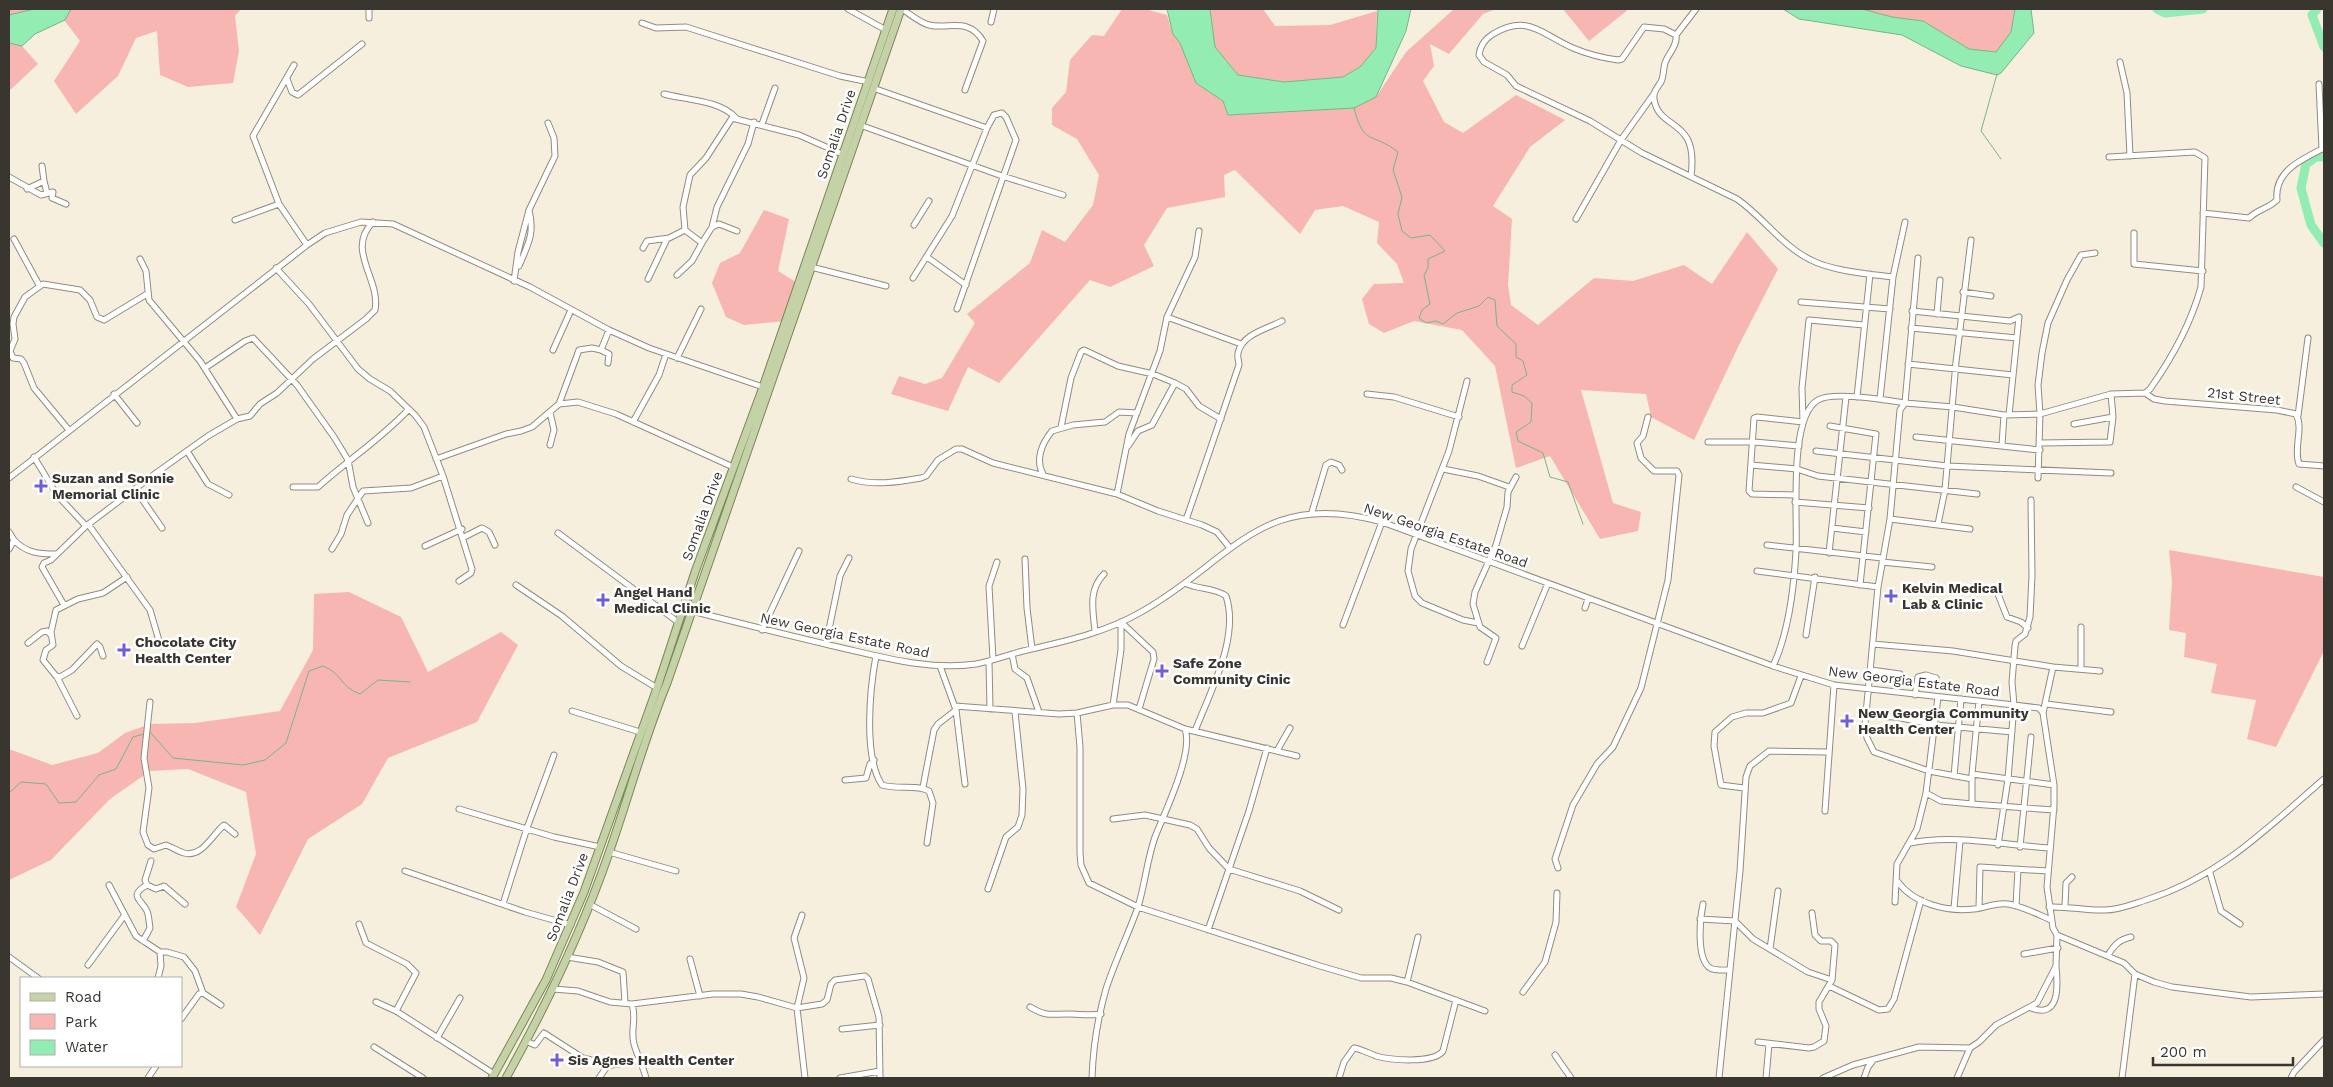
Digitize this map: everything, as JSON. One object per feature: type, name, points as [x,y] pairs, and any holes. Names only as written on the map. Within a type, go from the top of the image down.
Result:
[{"type":"main road","name":"Somalia Drive","points":[[506,1078],[552,989],[589,904],[609,852],[639,756],[667,683],[688,610],[811,268],[860,124],[893,9]]},
{"type":"main road","name":"Somalia Drive","points":[[493,1076],[546,980],[571,925],[657,688],[678,622],[688,610],[695,572],[763,387],[842,154],[902,9]]},
{"type":"street","points":[[369,9],[369,18]]},
{"type":"street","points":[[848,9],[886,30]]},
{"type":"street","points":[[902,9],[929,25],[954,24],[979,34],[982,41],[965,90]]},
{"type":"street","points":[[991,22],[994,9]]},
{"type":"street","points":[[1576,219],[1621,140],[1662,80],[1665,62],[1677,40],[1676,35],[1696,9]]},
{"type":"street","points":[[642,23],[661,28],[686,27],[840,76],[872,84],[987,128]]},
{"type":"street","points":[[1676,35],[1664,29],[1644,27],[1622,59],[1618,60],[1579,50],[1562,44],[1550,34],[1524,25],[1512,24],[1492,35],[1481,45],[1481,59],[1507,75],[1516,86],[1590,121],[1642,153],[1744,204],[1785,242],[1810,260],[1870,274],[1893,277]]},
{"type":"street","points":[[287,79],[292,92],[298,95],[362,44]]},
{"type":"street","points":[[2120,62],[2127,93],[2130,156]]},
{"type":"street","points":[[294,65],[254,136],[279,204],[307,245]]},
{"type":"street","points":[[2203,213],[2250,218],[2256,211],[2266,209],[2276,200],[2277,185],[2280,178],[2304,156],[2323,148],[2319,84]]},
{"type":"street","points":[[762,124],[775,88]]},
{"type":"street","points":[[664,94],[728,110],[736,118]]},
{"type":"street","points":[[1654,94],[1656,107],[1684,132],[1691,142],[1691,176]]},
{"type":"street","points":[[913,278],[952,216],[994,115],[1002,113],[1016,140],[957,309]]},
{"type":"street","points":[[702,243],[685,230],[682,214],[684,197],[690,175],[706,158],[729,120],[736,118],[762,124],[818,142],[842,154]]},
{"type":"street","points":[[677,275],[692,261],[712,227],[717,207],[748,144],[754,122]]},
{"type":"street","points":[[514,280],[518,252],[529,210],[555,156],[554,138],[548,123]]},
{"type":"street","points":[[860,124],[1002,176],[1063,195]]},
{"type":"street","points":[[2109,157],[2187,152],[2203,154],[2205,158],[2203,271],[2196,306],[2157,380],[2145,394]]},
{"type":"street","points":[[42,166],[47,193],[53,192]]},
{"type":"street","points":[[9,177],[45,196],[53,192]]},
{"type":"street","points":[[27,188],[44,182]]},
{"type":"street","points":[[53,192],[52,198],[66,204]]},
{"type":"street","points":[[914,225],[929,201]]},
{"type":"street","points":[[235,220],[279,204]]},
{"type":"street","points":[[516,272],[532,237],[533,227],[529,210]]},
{"type":"street","points":[[9,478],[183,340],[307,245],[325,232],[361,222],[392,224],[415,233],[514,280],[609,330],[666,354],[763,387]]},
{"type":"street","points":[[64,605],[42,567],[44,562],[57,554],[87,525],[187,451],[237,419],[250,416],[260,404],[277,393],[291,378],[375,310],[374,292],[362,250],[363,235],[373,222]]},
{"type":"street","points":[[1880,399],[1893,277],[1905,222]]},
{"type":"street","points":[[712,227],[723,224],[737,231]]},
{"type":"street","points":[[642,248],[647,241],[667,238],[685,230]]},
{"type":"street","points":[[1116,494],[1129,434],[1153,374],[1167,317],[1195,257],[1199,231]]},
{"type":"street","points":[[2134,233],[2134,264],[2203,271]]},
{"type":"street","points":[[648,279],[667,238]]},
{"type":"street","points":[[14,239],[39,286]]},
{"type":"street","points":[[1938,524],[1945,490],[1963,292],[1971,240]]},
{"type":"street","points":[[2038,478],[2040,414],[2038,385],[2048,322],[2067,280],[2081,255],[2095,253]]},
{"type":"street","points":[[927,258],[966,285]]},
{"type":"street","points":[[1918,258],[1905,403],[1900,410],[1890,519],[1878,587],[1867,716],[1867,738],[1874,752],[1929,772],[2054,785]]},
{"type":"street","points":[[140,259],[146,272],[149,300],[205,368],[237,419]]},
{"type":"street","points":[[276,268],[309,304],[358,369],[390,391],[424,427],[462,529],[465,552],[472,571],[459,581]]},
{"type":"street","points":[[811,268],[886,286]]},
{"type":"street","points":[[1857,397],[1870,274]]},
{"type":"street","points":[[1937,314],[1940,280]]},
{"type":"street","points":[[68,430],[34,388],[24,363],[21,359],[13,358],[10,352],[15,339],[14,317],[25,297],[43,284],[78,290],[90,300],[98,318],[104,320],[147,294]]},
{"type":"street","points":[[1963,292],[1991,296]]},
{"type":"street","points":[[1801,302],[1890,310]]},
{"type":"street","points":[[677,358],[701,309]]},
{"type":"street","points":[[553,350],[571,310]]},
{"type":"street","points":[[1912,311],[2010,321],[2019,317],[2013,375],[2002,446]]},
{"type":"street","points":[[1167,317],[1242,344]]},
{"type":"street","points":[[1773,666],[1782,647],[1794,575],[1797,469],[1802,422],[1802,388],[1809,320],[1864,325]]},
{"type":"street","points":[[1186,520],[1239,365],[1238,356],[1242,344],[1258,332],[1282,321]]},
{"type":"street","points":[[1911,328],[2017,338]]},
{"type":"street","points":[[600,350],[609,330]]},
{"type":"street","points":[[205,368],[245,341],[253,338],[291,378],[318,413],[348,460],[353,487],[368,523]]},
{"type":"street","points":[[2298,416],[2308,338]]},
{"type":"street","points":[[436,459],[506,434],[532,427],[559,404],[578,350],[592,348],[600,350],[609,354],[608,363]]},
{"type":"street","points":[[1061,428],[1071,378],[1083,350],[1118,366],[1153,374],[1175,383],[1186,389],[1199,406],[1221,419]]},
{"type":"street","points":[[634,422],[659,375],[666,354]]},
{"type":"street","points":[[1908,364],[2013,375]]},
{"type":"street","points":[[1467,381],[1459,417],[1443,469],[1411,549],[1408,571],[1414,596],[1422,603],[1441,612],[1478,623]]},
{"type":"street","points":[[1126,449],[1138,431],[1152,425],[1175,383]]},
{"type":"street","points":[[114,394],[137,424]]},
{"type":"street","points":[[1368,394],[1394,397],[1459,417]]},
{"type":"street","points":[[2040,443],[2110,442],[2113,417],[2111,394]]},
{"type":"street","name":"21st Street","points":[[1802,422],[1809,408],[1819,399],[1828,396],[1880,399],[2007,415],[2040,414],[2111,394],[2145,394],[2154,399],[2165,401],[2193,402],[2293,413],[2298,416],[2297,458],[2299,464],[2324,466]]},
{"type":"street","points":[[1829,553],[1846,397]]},
{"type":"street","points":[[559,404],[578,402],[602,409],[733,467]]},
{"type":"street","points":[[293,486],[318,487],[348,460],[381,437],[409,410]]},
{"type":"street","points":[[550,412],[554,430],[550,445]]},
{"type":"street","points":[[1043,474],[1038,463],[1041,452],[1052,431],[1105,422],[1118,412],[1137,413]]},
{"type":"street","points":[[1558,868],[1555,859],[1573,805],[1597,764],[1614,747],[1636,702],[1668,580],[1679,475],[1678,471],[1654,471],[1641,458],[1637,443],[1643,436],[1648,417]]},
{"type":"street","points":[[1796,495],[1752,494],[1749,487],[1756,417],[1802,422]]},
{"type":"street","points":[[2074,424],[2113,417]]},
{"type":"street","points":[[1830,426],[1875,433],[1872,482],[1860,585]]},
{"type":"street","points":[[1916,437],[2040,450]]},
{"type":"street","points":[[1708,442],[1754,442],[1799,446]]},
{"type":"street","points":[[851,479],[881,484],[921,478],[926,476],[938,460],[956,449],[962,449],[992,462],[1116,494],[1217,532],[1230,548]]},
{"type":"street","points":[[1816,450],[1947,466],[2112,473]]},
{"type":"street","points":[[187,451],[208,484],[229,495]]},
{"type":"street","points":[[34,457],[57,495],[87,525],[127,576],[150,610],[160,644]]},
{"type":"street","points":[[1312,512],[1326,465],[1331,462],[1336,463],[1342,470]]},
{"type":"street","points":[[1751,465],[1797,469],[1809,475],[1977,494]]},
{"type":"street","points":[[1443,469],[1478,476],[1509,487]]},
{"type":"street","points":[[353,487],[363,491],[411,488],[443,476]]},
{"type":"street","points":[[1487,662],[1496,638],[1483,630],[1478,623],[1473,604],[1506,512],[1509,487],[1516,477]]},
{"type":"street","points":[[2296,487],[2324,502]]},
{"type":"street","points":[[135,489],[162,528]]},
{"type":"street","points":[[332,549],[341,534],[347,515],[363,491]]},
{"type":"street","points":[[1998,845],[2008,779],[2014,705],[2012,682],[2016,641],[2022,638],[2028,628],[2032,576],[2031,500]]},
{"type":"street","points":[[1796,502],[1869,508]]},
{"type":"street","name":"New Georgia Estate Road","points":[[688,610],[762,630],[876,656],[940,666],[991,660],[1095,632],[1121,622],[1146,609],[1185,583],[1230,548],[1272,523],[1312,512],[1347,514],[1382,522],[1416,534],[1801,676],[1834,685],[2039,708],[2043,712]]},
{"type":"street","points":[[1890,519],[1970,529]]},
{"type":"street","points":[[1343,625],[1382,522]]},
{"type":"street","points":[[464,537],[482,528],[489,532],[495,545]]},
{"type":"street","points":[[1832,528],[1866,532]]},
{"type":"street","points":[[425,546],[462,529]]},
{"type":"street","points":[[9,532],[21,548],[37,554],[57,554]]},
{"type":"street","points":[[558,533],[678,622]]},
{"type":"street","points":[[9,549],[14,540]]},
{"type":"street","points":[[1767,545],[1932,566]]},
{"type":"street","points":[[762,630],[798,551]]},
{"type":"street","points":[[826,644],[840,576],[849,558]]},
{"type":"street","points":[[1025,559],[1027,608],[1032,649]]},
{"type":"street","points":[[990,709],[989,586],[997,562]]},
{"type":"street","points":[[1757,571],[1878,587]]},
{"type":"street","points":[[1095,632],[1092,598],[1097,581],[1104,574]]},
{"type":"street","points":[[77,716],[57,677],[43,660],[46,650],[53,645],[51,635],[53,615],[64,605],[103,593],[127,576]]},
{"type":"street","points":[[1806,635],[1815,578]]},
{"type":"street","points":[[1185,583],[1205,590],[1220,592],[1226,596],[1231,630],[1218,672],[1195,731]]},
{"type":"street","points":[[1522,646],[1548,584]]},
{"type":"street","points":[[516,585],[562,616],[622,666],[657,688]]},
{"type":"street","points":[[1998,594],[2007,617],[2021,622],[2028,628]]},
{"type":"street","points":[[1585,608],[1588,599]]},
{"type":"street","points":[[1113,705],[1121,650],[1121,622]]},
{"type":"street","points":[[1121,622],[1153,652],[1154,659],[1139,710]]},
{"type":"street","points":[[2081,627],[2081,669]]},
{"type":"street","points":[[28,643],[42,632],[47,631],[51,635]]},
{"type":"street","points":[[57,677],[72,670],[97,644],[100,646],[103,656]]},
{"type":"street","points":[[1873,644],[1953,651],[2015,660],[2053,668],[2100,671]]},
{"type":"street","points":[[1012,654],[1015,669],[1027,678],[1039,712]]},
{"type":"street","points":[[876,656],[870,711],[870,738],[874,760],[882,785],[900,789],[923,787],[929,790],[933,803],[927,843]]},
{"type":"street","points":[[940,666],[956,708],[965,784]]},
{"type":"street","points":[[2031,1008],[2042,1012],[2049,1010],[2057,990],[2056,966],[2058,948],[2057,935],[2051,920],[2049,907],[2048,871],[2054,810],[2054,785],[2043,712],[2053,668]]},
{"type":"street","points":[[1871,670],[1900,674]]},
{"type":"street","points":[[1915,695],[1918,677],[1926,675],[1936,678]]},
{"type":"street","points":[[1744,788],[1721,785],[1714,746],[1715,732],[1732,718],[1746,713],[1763,713],[1791,703],[1801,676]]},
{"type":"street","points":[[1825,811],[1834,685]]},
{"type":"street","points":[[1895,902],[1897,864],[1917,829],[1926,793],[1938,697]]},
{"type":"street","points":[[1954,776],[1961,699]]},
{"type":"street","points":[[1972,804],[1972,776],[1979,701]]},
{"type":"street","points":[[150,702],[144,758],[149,788],[143,832],[149,847],[154,849],[166,844],[184,853],[195,853],[203,848],[224,825],[235,834]]},
{"type":"street","points":[[2046,704],[2111,712]]},
{"type":"street","points":[[923,787],[934,730],[956,708],[1015,712],[1077,713],[1113,705],[1128,705],[1185,729],[1278,749],[1297,756]]},
{"type":"street","points":[[572,712],[640,732]]},
{"type":"street","points":[[988,889],[1006,837],[1018,827],[1022,815],[1022,790],[1015,712]]},
{"type":"street","points":[[1077,713],[1081,865],[1089,882],[1138,907],[1208,930],[1361,978],[1391,978],[1407,982],[1485,1010]]},
{"type":"street","points":[[1867,716],[1896,717],[1957,728],[2012,732]]},
{"type":"street","points":[[1278,749],[1290,728]]},
{"type":"street","points":[[1092,1078],[1095,1037],[1105,991],[1115,961],[1138,907],[1149,858],[1183,758],[1187,739],[1185,729]]},
{"type":"street","points":[[2020,846],[2031,737]]},
{"type":"street","points":[[1208,930],[1249,812],[1267,748]]},
{"type":"street","points":[[1719,1078],[1742,856],[1744,788],[1750,766],[1769,751],[1828,752]]},
{"type":"street","points":[[503,904],[527,828],[554,754]]},
{"type":"street","points":[[845,780],[866,778],[870,764],[874,760]]},
{"type":"street","points":[[2049,907],[2065,906],[2110,910],[2163,894],[2210,873],[2270,829],[2324,779]]},
{"type":"street","points":[[1926,793],[1942,801],[2054,810]]},
{"type":"street","points":[[460,809],[554,837],[600,847]]},
{"type":"street","points":[[1113,819],[1145,815],[1190,825],[1197,829],[1209,848],[1229,869],[1300,890],[1339,910]]},
{"type":"street","points":[[1909,843],[1926,840],[1960,840],[1998,845],[2050,848]]},
{"type":"street","points":[[1954,908],[1960,840]]},
{"type":"street","points":[[609,852],[676,871]]},
{"type":"street","points":[[151,862],[145,880],[147,885],[156,889],[164,886],[185,904]]},
{"type":"street","points":[[1979,908],[1980,867],[2048,871]]},
{"type":"street","points":[[2016,906],[2018,869]]},
{"type":"street","points":[[405,871],[571,925]]},
{"type":"street","points":[[2210,873],[2221,911],[2240,924]]},
{"type":"street","points":[[2065,906],[2066,883],[2072,877]]},
{"type":"street","points":[[1897,882],[1908,892],[1932,906],[1979,908],[2001,904],[2016,906],[2051,920]]},
{"type":"street","points":[[110,884],[124,916],[136,936],[160,952],[167,952],[184,958],[195,971],[203,993],[221,1005]]},
{"type":"street","points":[[143,941],[150,928],[146,910],[138,900],[137,895],[140,889],[147,885]]},
{"type":"street","points":[[1770,949],[1778,891]]},
{"type":"street","points":[[1523,992],[1545,962],[1556,922],[1558,893]]},
{"type":"street","points":[[1829,986],[1879,1010],[1888,1009],[1894,999],[1921,900]]},
{"type":"street","points":[[589,904],[636,929]]},
{"type":"street","points":[[1703,904],[1700,919],[1702,948],[1706,963],[1713,970],[1730,970]]},
{"type":"street","points":[[1758,1042],[1808,1048],[1821,1044],[1824,1041],[1826,1026],[1819,1009],[1820,1002],[1832,980],[1835,945],[1831,942],[1821,941],[1814,935],[1812,913]]},
{"type":"street","points":[[802,915],[794,938],[804,978],[797,1008],[806,1078]]},
{"type":"street","points":[[88,965],[124,916]]},
{"type":"street","points":[[1700,919],[1735,921],[1753,939],[1808,972],[1832,980]]},
{"type":"street","points":[[359,924],[362,938],[366,943],[407,964],[416,973],[396,1011]]},
{"type":"street","points":[[2057,935],[2124,962],[2136,974],[2154,982],[2172,986],[2251,997],[2324,994]]},
{"type":"street","points":[[1407,982],[1418,937]]},
{"type":"street","points":[[2108,955],[2114,944],[2121,939],[2131,937]]},
{"type":"street","points":[[2024,954],[2058,948]]},
{"type":"street","points":[[158,977],[161,966],[160,952]]},
{"type":"street","points":[[9,956],[37,977]]},
{"type":"street","points":[[566,958],[598,962],[623,972],[626,1003]]},
{"type":"street","points":[[690,959],[700,996]]},
{"type":"street","points":[[1957,1078],[1970,1048],[1996,1025],[2031,1008],[2041,997],[2056,966]]},
{"type":"street","points":[[2122,1078],[2136,974]]},
{"type":"street","points":[[552,989],[578,990],[610,1002],[632,1004],[700,996],[741,994],[797,1008],[822,1004],[827,1000],[831,984],[835,980],[865,976],[877,1004],[880,1025],[880,1078]]},
{"type":"street","points":[[182,1018],[199,994],[203,993]]},
{"type":"street","points":[[437,1038],[460,998]]},
{"type":"street","points":[[1339,1078],[1344,1062],[1354,1048],[1398,1060],[1424,1059],[1440,1055],[1443,1051],[1456,1000]]},
{"type":"street","points":[[376,1002],[396,1011],[493,1076]]},
{"type":"street","points":[[632,1004],[636,1022],[632,1032],[634,1045],[642,1060],[646,1078]]},
{"type":"street","points":[[1030,1007],[1040,1014],[1051,1016],[1101,1014]]},
{"type":"street","points":[[842,1029],[880,1025]]},
{"type":"street","points":[[526,1040],[535,1044],[543,1034],[547,1033],[583,1058],[608,1065],[642,1060]]},
{"type":"street","points":[[2292,1078],[2294,1072],[2324,1040]]},
{"type":"street","points":[[1766,1078],[1770,1044]]},
{"type":"street","points":[[374,1047],[423,1078]]},
{"type":"street","points":[[1823,1078],[1852,1065],[1873,1062],[1919,1047],[1970,1048]]},
{"type":"street","points":[[1555,1055],[1571,1078]]},
{"type":"street","points":[[1864,1078],[1868,1067],[1873,1062]]},
{"type":"street","points":[[599,1078],[608,1065]]},
{"type":"street","points":[[148,1078],[155,1067]]},
{"type":"street","points":[[841,1078],[880,1071]]},
{"type":"green space","points":[[9,9],[241,9],[235,16],[239,51],[233,83],[188,87],[160,75],[157,31],[136,38],[118,76],[76,114],[54,81],[80,41],[64,20],[35,34],[22,46],[38,64],[9,91]]},
{"type":"green space","points":[[1122,9],[1145,9],[1167,15],[1173,34],[1180,43],[1196,83],[1223,101],[1228,115],[1299,111],[1376,97],[1406,52],[1454,9],[1496,9],[1483,14],[1449,54],[1430,44],[1434,66],[1423,81],[1444,122],[1463,133],[1516,95],[1565,120],[1530,147],[1493,206],[1512,219],[1508,285],[1511,305],[1538,325],[1594,278],[1633,281],[1684,265],[1712,284],[1747,232],[1778,269],[1694,440],[1651,417],[1646,394],[1581,390],[1613,503],[1641,512],[1638,531],[1600,539],[1550,456],[1516,468],[1495,366],[1462,330],[1414,321],[1384,333],[1369,324],[1362,299],[1374,284],[1404,283],[1397,264],[1377,243],[1379,222],[1343,206],[1315,210],[1300,234],[1235,170],[1224,175],[1225,197],[1167,208],[1144,245],[1154,266],[1110,287],[1090,280],[999,383],[968,367],[948,411],[891,394],[899,376],[925,384],[942,378],[975,323],[967,314],[1030,263],[1042,230],[1065,242],[1093,205],[1099,175],[1077,139],[1052,125],[1052,108],[1066,92],[1070,60],[1092,35],[1104,36]]},
{"type":"green space","points":[[1210,9],[1263,9],[1275,26],[1330,25],[1377,11],[1376,48],[1360,67],[1343,77],[1284,82],[1238,75],[1215,47]]},
{"type":"green space","points":[[1563,9],[1629,9],[1589,41]]},
{"type":"green space","points":[[1862,9],[2015,9],[2011,32],[1997,52],[1969,49],[1923,21],[1892,17]]},
{"type":"green space","points":[[764,210],[789,219],[778,271],[799,284],[786,321],[744,325],[726,317],[712,283],[720,263],[740,253]]},
{"type":"green space","points":[[2169,550],[2324,577],[2324,651],[2276,747],[2247,739],[2256,700],[2211,693],[2217,664],[2184,657],[2186,633],[2169,630],[2172,582]]},
{"type":"green space","points":[[349,592],[401,617],[428,672],[501,632],[518,645],[477,722],[388,758],[362,804],[308,839],[260,935],[236,907],[256,854],[246,792],[188,769],[150,771],[110,799],[51,860],[9,880],[9,749],[52,765],[98,753],[125,733],[150,724],[195,723],[280,711],[313,650],[314,594]]},
{"type":"water","points":[[34,9],[71,9],[65,20],[35,34],[22,46],[9,43],[9,15]]},
{"type":"water","points":[[1167,9],[1210,9],[1215,47],[1238,75],[1284,82],[1343,77],[1360,67],[1376,48],[1378,9],[1411,9],[1406,31],[1376,97],[1354,108],[1228,115],[1223,101],[1196,83],[1180,43],[1173,34]]},
{"type":"water","points":[[1783,9],[1862,9],[1892,17],[1923,21],[1969,49],[1996,52],[2011,32],[2015,9],[2031,9],[2034,33],[2001,73],[1997,75],[1961,66],[1902,35],[1799,19]]},
{"type":"waterway","points":[[2157,9],[2165,13],[2203,9]]},
{"type":"waterway","points":[[2317,9],[2312,15],[2324,47]]},
{"type":"waterway","points":[[1997,74],[1981,131],[2001,159]]},
{"type":"waterway","points":[[1354,108],[1365,134],[1398,152],[1393,170],[1402,197],[1398,214],[1402,231],[1411,238],[1430,235],[1445,251],[1428,259],[1428,268],[1424,275],[1430,304],[1422,310],[1419,318],[1426,323],[1436,321],[1443,324],[1457,313],[1479,306],[1488,297],[1495,300],[1497,326],[1516,344],[1516,357],[1523,361],[1527,375],[1512,385],[1512,392],[1524,396],[1532,403],[1531,422],[1516,432],[1518,441],[1543,453],[1550,477],[1568,482],[1583,524]]},
{"type":"waterway","points":[[2324,157],[2316,157],[2306,164],[2301,188],[2311,225],[2324,243]]},
{"type":"waterway","points":[[150,732],[173,758],[243,765],[265,760],[286,743],[309,671],[323,666],[334,672],[348,688],[360,694],[378,680],[410,682]]},
{"type":"waterway","points":[[9,793],[21,782],[46,784],[59,803],[76,802],[99,775],[116,769],[133,737],[144,734]]},
{"type":"place","name":"Suzan and Sonnie Memorial Clinic","points":[[41,486]]},
{"type":"place","name":"Kelvin Medical Lab & Clinic","points":[[1891,596]]},
{"type":"place","name":"Angel Hand Medical Clinic","points":[[603,600]]},
{"type":"place","name":"Chocolate City Health Center","points":[[124,650]]},
{"type":"place","name":"Safe Zone Community Cinic","points":[[1162,671]]},
{"type":"place","name":"New Georgia Community Health Center","points":[[1847,721]]},
{"type":"place","name":"Sis Agnes Health Center","points":[[557,1060]]}]
